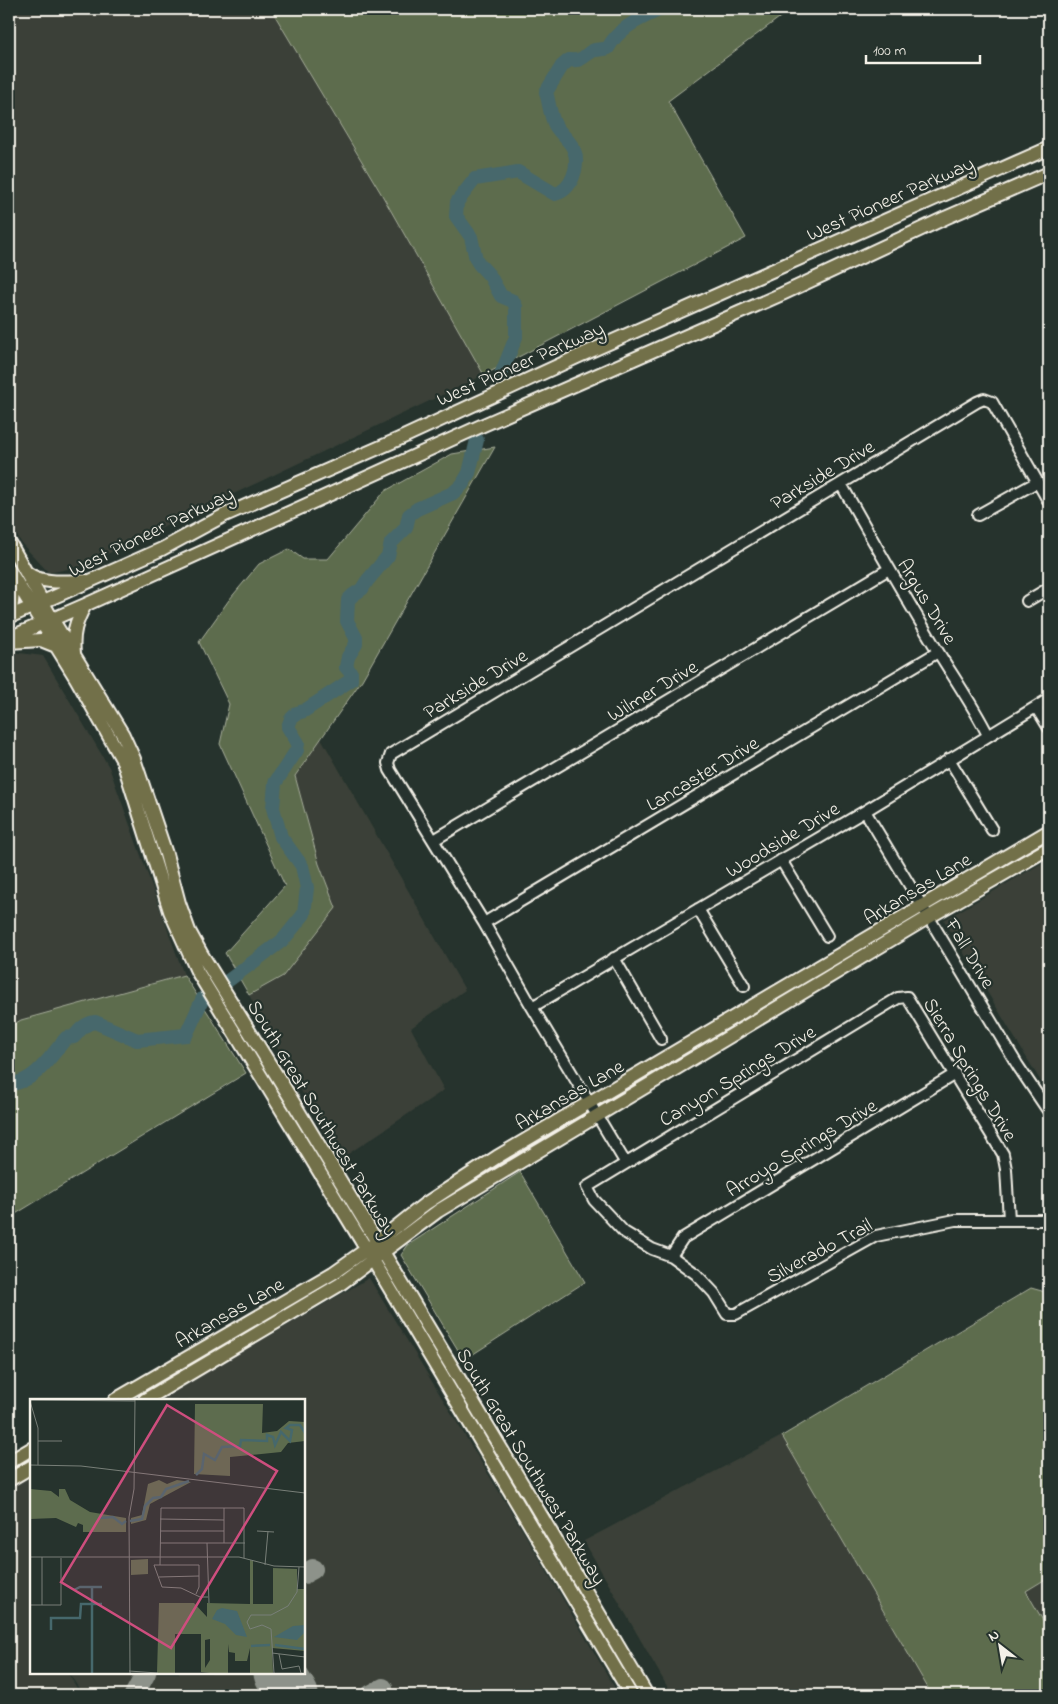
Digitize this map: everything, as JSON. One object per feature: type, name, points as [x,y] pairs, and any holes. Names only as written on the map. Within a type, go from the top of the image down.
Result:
[{"type":"main road","name":"West Pioneer Parkway","points":[[9,617],[162,549],[231,513],[1049,148]]},
{"type":"main road","name":"West Pioneer Parkway","points":[[9,638],[504,415],[782,294],[945,218],[1049,173]]},
{"type":"main road","name":"South Great Southwest Parkway","points":[[9,542],[26,572],[37,605]]},
{"type":"main road","name":"South Great Southwest Parkway","points":[[9,570],[75,655],[123,735],[134,759],[189,931],[290,1097],[444,1381],[631,1695]]},
{"type":"main road","points":[[26,572],[32,577],[44,581],[92,581]]},
{"type":"main road","points":[[9,579],[14,596],[9,611]]},
{"type":"main road","points":[[75,655],[72,639],[76,621],[85,605]]},
{"type":"main road","name":"South Great Southwest Parkway","points":[[47,621],[56,646],[123,761],[170,911],[197,971],[455,1374],[647,1695]]},
{"type":"main road","points":[[9,642],[41,640],[56,646]]},
{"type":"main road","name":"Arkansas Lane","points":[[117,1399],[333,1273],[375,1251],[926,912],[1049,831]]},
{"type":"main road","name":"Arkansas Lane","points":[[147,1399],[287,1317],[339,1284],[424,1204],[497,1157],[926,912],[1049,848]]},
{"type":"main road","points":[[444,1381],[455,1374]]},
{"type":"main road","points":[[9,1462],[30,1450]]},
{"type":"main road","points":[[9,1480],[30,1468]]},
{"type":"main road","points":[[516,1504],[529,1495]]},
{"type":"street","name":"Parkside Drive","points":[[625,1162],[484,923],[390,770],[388,763],[391,754],[984,399],[992,402],[1037,482]]},
{"type":"street","points":[[978,515],[1037,482],[1049,502]]},
{"type":"street","name":"Argus Drive","points":[[841,484],[889,570],[973,706],[988,735]]},
{"type":"street","name":"Wilmer Drive","points":[[434,840],[889,570]]},
{"type":"street","points":[[1027,601],[1049,588]]},
{"type":"street","name":"Lancaster Drive","points":[[484,923],[938,652]]},
{"type":"street","name":"Woodside Drive","points":[[532,1007],[865,811],[1049,699]]},
{"type":"street","points":[[1036,707],[1049,728]]},
{"type":"street","points":[[949,759],[992,830]]},
{"type":"street","name":"Fall Drive","points":[[865,811],[1018,1066],[1049,1112]]},
{"type":"street","points":[[781,860],[827,936]]},
{"type":"street","points":[[698,910],[744,986]]},
{"type":"street","points":[[614,958],[661,1039]]},
{"type":"street","name":"Sierra Springs Drive","points":[[907,997],[1003,1154],[1006,1169],[1009,1220]]},
{"type":"street","name":"Canyon Springs Drive","points":[[671,1256],[652,1249],[624,1232],[594,1200],[587,1187],[625,1162],[898,998],[907,997]]},
{"type":"street","name":"Arroyo Springs Drive","points":[[671,1256],[683,1238],[955,1074]]},
{"type":"street","name":"Silverado Trail","points":[[671,1256],[696,1274],[714,1293],[727,1314],[736,1314],[876,1236],[955,1220],[1049,1219]]},
{"type":"shaded area","points":[[9,9],[271,9],[382,195],[484,375],[82,566],[49,573],[22,544],[9,522]]},
{"type":"shaded area","points":[[9,653],[43,656],[109,767],[184,975],[21,1020],[9,1027]]},
{"type":"shaded area","points":[[321,738],[465,990],[411,1028],[444,1090],[339,1160],[249,995],[283,976],[335,908],[319,864],[295,776]]},
{"type":"shaded area","points":[[1049,859],[1049,1095],[944,920]]},
{"type":"shaded area","points":[[369,1278],[526,1536],[619,1695],[83,1695],[70,1674],[305,1674],[305,1399],[161,1399]]},
{"type":"shaded area","points":[[782,1436],[932,1695],[672,1695],[584,1541]]},
{"type":"shaded area","points":[[30,1475],[30,1674],[69,1674],[81,1695],[9,1695],[9,1487]]},
{"type":"shaded area","points":[[1049,1577],[1049,1631],[1026,1591]]},
{"type":"green space","points":[[271,9],[791,9],[668,101],[746,238],[484,375],[382,195]]},
{"type":"green space","points":[[495,447],[362,680],[295,776],[319,864],[336,908],[283,976],[249,995],[225,953],[285,886],[220,744],[229,704],[199,642],[229,600],[259,564],[289,549],[303,559],[328,559],[385,491],[452,454]]},
{"type":"green space","points":[[184,975],[246,1073],[9,1218],[9,1027],[21,1020]]},
{"type":"green space","points":[[520,1172],[585,1282],[464,1360],[401,1255],[408,1245]]},
{"type":"green space","points":[[1031,1288],[1049,1293],[1049,1577],[1026,1591],[1049,1631],[1049,1695],[932,1695],[782,1436]]},
{"type":"waterway","points":[[502,372],[516,337],[516,307],[513,301],[501,296],[490,276],[476,259],[471,237],[456,216],[457,202],[475,179],[518,172],[555,194],[566,188],[573,177],[576,156],[568,140],[555,125],[546,92],[562,66],[569,60],[580,59],[592,51],[608,48],[624,29],[661,9]]},
{"type":"waterway","points":[[225,983],[283,940],[304,914],[307,888],[302,866],[281,837],[273,808],[275,783],[297,750],[298,743],[288,727],[291,719],[297,713],[304,711],[351,680],[351,673],[346,667],[348,657],[356,644],[356,638],[347,621],[348,600],[362,589],[388,556],[391,543],[406,528],[409,515],[417,509],[453,493],[462,485],[469,473],[477,440]]},
{"type":"waterway","points":[[9,1084],[18,1083],[34,1074],[66,1038],[74,1037],[83,1027],[91,1023],[95,1022],[137,1040],[186,1035],[203,998]]},
{"type":"taxiway","points":[[305,1573],[313,1569]]},
{"type":"taxiway","points":[[134,1695],[145,1674]]},
{"type":"taxiway","points":[[370,1695],[383,1688]]},
{"type":"runway","points":[[280,1674],[293,1695]]}]
